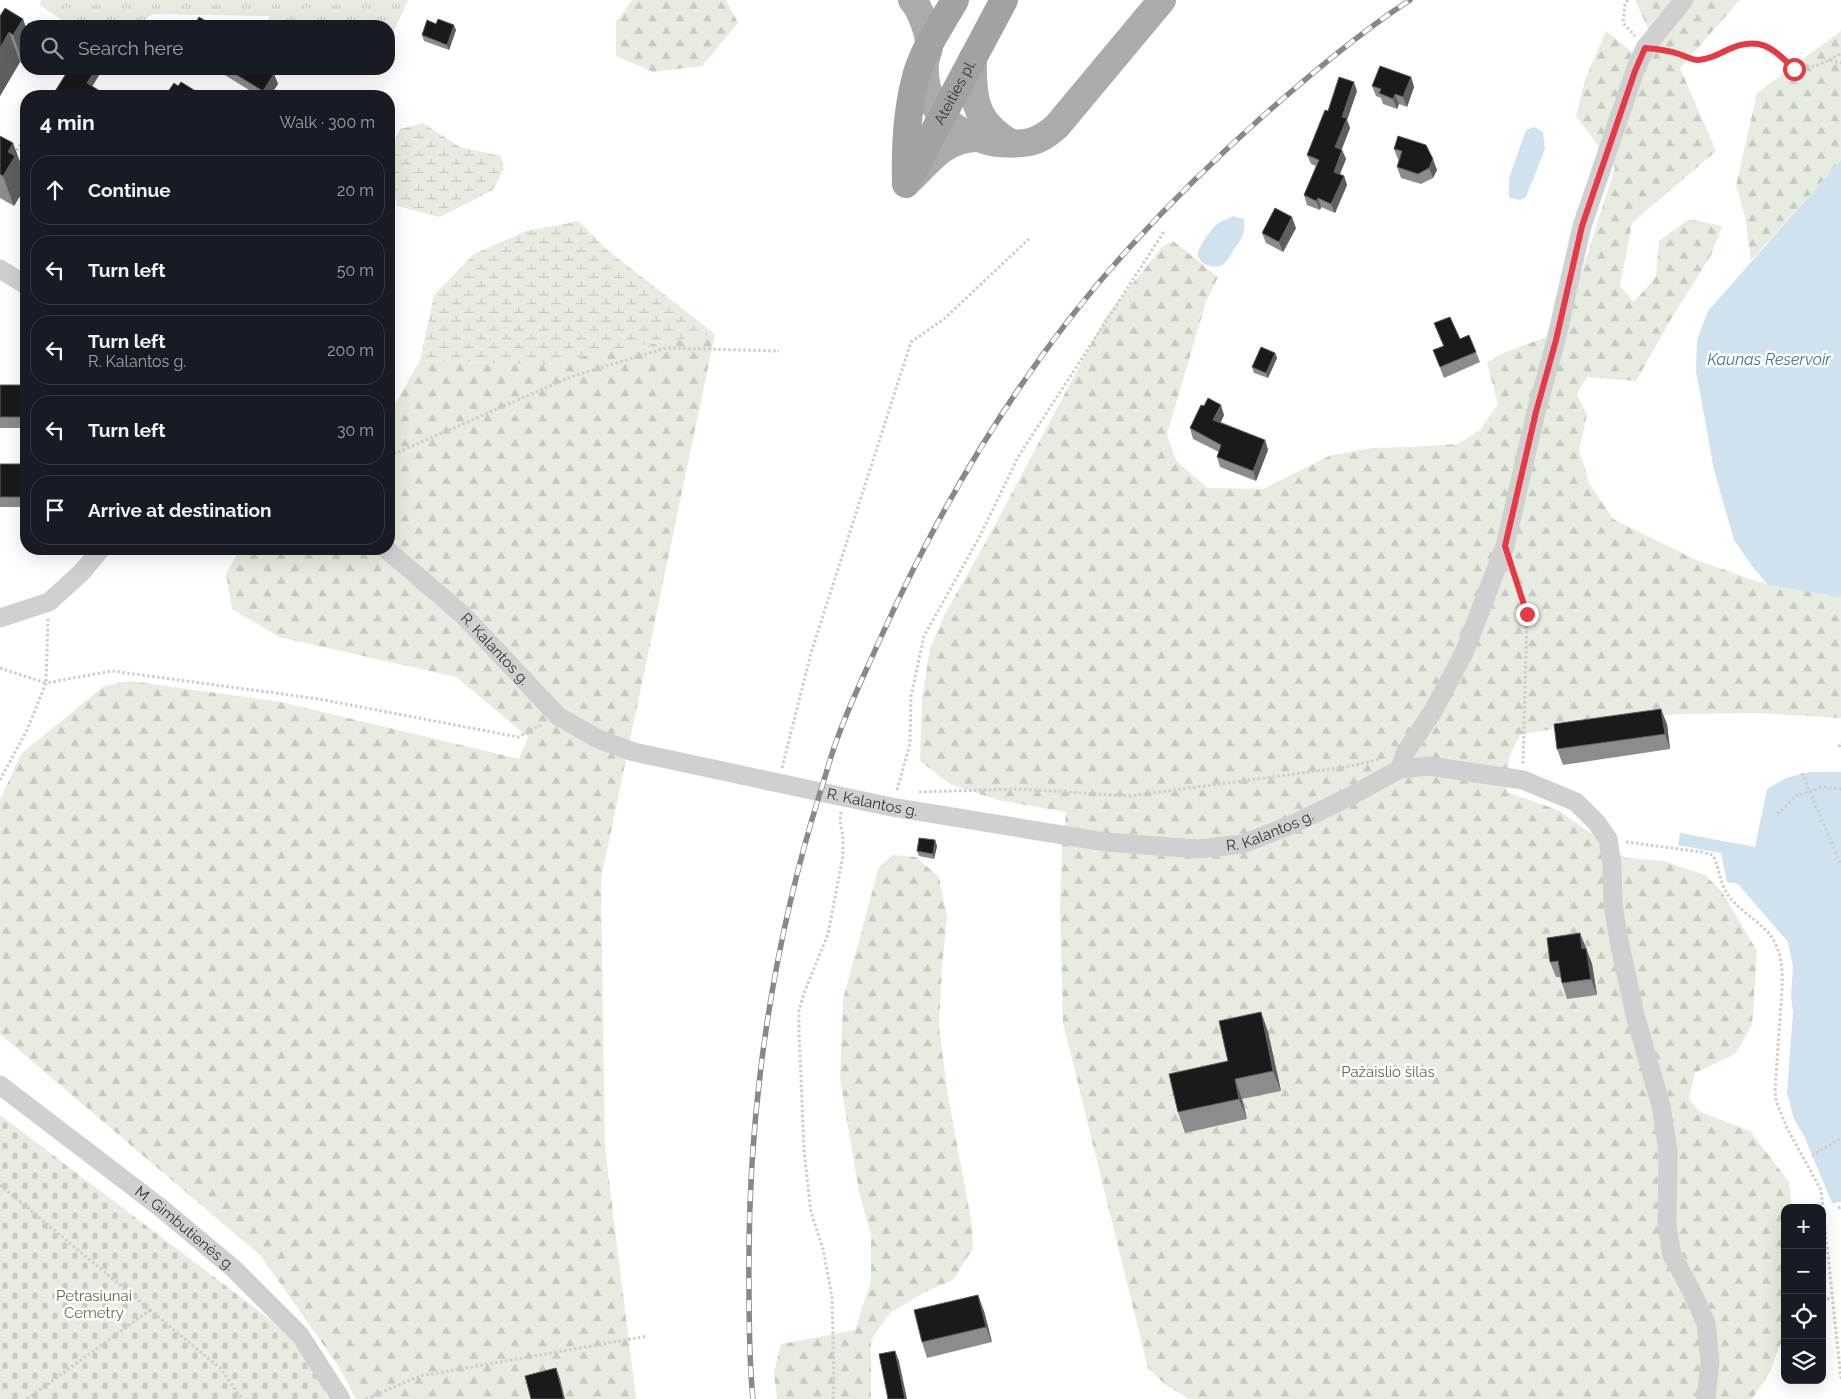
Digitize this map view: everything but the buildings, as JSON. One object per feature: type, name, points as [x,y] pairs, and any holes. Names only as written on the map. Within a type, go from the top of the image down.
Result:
[{"type":"highway","points":[[906,184],[905,140],[918,72],[930,45],[955,0]]},
{"type":"highway","name":"Ateities pl.","points":[[906,184],[1004,0]]},
{"type":"main road","points":[[912,0],[921,14],[930,45],[925,64],[927,85],[932,104],[952,126],[976,138],[1012,144],[1025,144],[1037,140],[1057,126],[1162,0]]},
{"type":"main road","points":[[973,58],[972,86],[978,112],[997,135],[1012,144]]},
{"type":"main road","points":[[906,184],[950,143],[962,139],[976,138]]},
{"type":"street","name":"R. Kalantos g.","points":[[393,555],[463,615],[558,716],[598,739],[634,752],[892,807],[1105,842],[1198,849],[1243,844],[1276,831],[1349,797],[1403,761],[1433,711],[1464,653],[1505,546],[1582,226],[1635,71],[1645,48],[1684,0]]},
{"type":"street","points":[[0,270],[20,282]]},
{"type":"street","points":[[0,618],[49,602],[82,572],[97,555]]},
{"type":"street","points":[[1403,761],[1523,780],[1576,802],[1608,839],[1612,865],[1613,905],[1619,941],[1635,1015],[1661,1106],[1668,1151],[1667,1226],[1672,1254],[1706,1323],[1710,1362],[1706,1399]]},
{"type":"street","name":"M. Gimbutienės g.","points":[[0,1086],[161,1208],[234,1269],[300,1335],[341,1399]]},
{"type":"path","points":[[1628,0],[1625,4],[1623,23],[1645,48],[1664,50],[1695,60],[1710,58],[1748,43],[1763,44],[1777,51],[1794,69],[1816,66],[1841,54]]},
{"type":"path","points":[[1829,60],[1841,63]]},
{"type":"path","points":[[13,157],[20,145]]},
{"type":"path","points":[[12,146],[18,149]]},
{"type":"path","points":[[906,793],[896,793],[910,744],[911,696],[924,636],[981,534],[1018,457],[1164,230]]},
{"type":"path","points":[[778,783],[811,653],[911,342],[944,319],[1031,237]]},
{"type":"path","points":[[395,453],[573,376],[666,348],[779,351]]},
{"type":"path","points":[[1505,546],[1527,614],[1523,780]]},
{"type":"path","points":[[0,780],[27,730],[46,683],[49,602]]},
{"type":"path","points":[[0,668],[46,683],[112,671],[319,699],[518,737],[558,716]]},
{"type":"path","points":[[1839,746],[1841,742]]},
{"type":"path","points":[[915,792],[1019,789],[1130,796],[1403,761]]},
{"type":"path","points":[[1802,773],[1841,865]]},
{"type":"path","points":[[1778,814],[1797,795],[1822,787],[1841,788]]},
{"type":"path","points":[[832,1399],[834,1378],[832,1297],[823,1249],[811,1212],[805,1159],[799,1030],[800,1011],[804,994],[828,934],[843,856],[843,837],[840,821],[844,797]]},
{"type":"path","points":[[1608,839],[1713,855],[1722,885],[1730,897],[1743,912],[1761,925],[1773,939],[1780,956],[1782,977],[1775,1089],[1776,1101],[1787,1128],[1821,1190],[1841,1380]]},
{"type":"path","points":[[1812,1156],[1841,1138]]},
{"type":"path","points":[[0,1185],[221,1370],[242,1399]]},
{"type":"path","points":[[1826,1299],[1832,1298]]},
{"type":"path","points":[[27,1399],[150,1310]]},
{"type":"path","points":[[366,1399],[420,1376],[648,1336]]},
{"type":"green space","points":[[41,0],[408,0],[395,29],[395,20],[267,20],[270,16],[153,14],[145,20],[62,20],[40,5]]},
{"type":"green space","points":[[632,0],[726,0],[738,23],[702,66],[653,72],[616,56],[616,22]]},
{"type":"green space","name":"Pažaislio šilas","points":[[1635,0],[1740,0],[1680,68],[1716,151],[1632,223],[1620,286],[1634,302],[1656,277],[1659,241],[1689,219],[1722,226],[1711,255],[1671,319],[1636,381],[1587,377],[1577,394],[1587,415],[1579,450],[1589,483],[1613,519],[1696,560],[1768,585],[1841,597],[1841,718],[1758,713],[1682,714],[1600,720],[1520,735],[1509,757],[1507,792],[1558,810],[1626,858],[1664,861],[1705,875],[1722,892],[1757,951],[1752,1025],[1735,1054],[1695,1073],[1689,1099],[1700,1112],[1750,1131],[1789,1182],[1792,1204],[1781,1204],[1781,1343],[1770,1372],[1752,1399],[1189,1399],[1166,1385],[1148,1368],[1063,1023],[1060,909],[1062,848],[1066,812],[998,800],[950,784],[920,761],[922,699],[930,649],[945,614],[989,536],[1105,318],[1162,247],[1173,241],[1218,277],[1206,302],[1167,434],[1176,461],[1208,488],[1263,489],[1329,456],[1372,448],[1458,444],[1480,430],[1498,404],[1487,363],[1503,353],[1563,331],[1615,168],[1576,116],[1585,80],[1606,31],[1639,58],[1655,43]]},
{"type":"green space","points":[[1841,31],[1841,160],[1751,261],[1745,216],[1736,186],[1757,93]]},
{"type":"green space","points":[[423,123],[460,147],[501,156],[504,169],[493,190],[440,217],[398,206],[395,197],[395,140],[400,129]]},
{"type":"green space","points":[[579,221],[606,249],[715,334],[601,352],[544,365],[420,360],[434,295],[474,254],[526,231]]},
{"type":"green space","points":[[715,334],[601,879],[605,1148],[636,1399],[356,1399],[339,1367],[261,1256],[0,1034],[0,800],[21,754],[104,686],[130,681],[281,702],[519,759],[528,737],[456,677],[279,637],[232,609],[226,574],[237,555],[395,555],[395,404],[420,360],[544,365],[601,352]]},
{"type":"green space","points":[[893,855],[916,857],[939,877],[947,917],[939,1026],[948,1097],[972,1225],[973,1248],[953,1280],[927,1291],[890,1313],[871,1340],[871,1399],[777,1399],[774,1373],[781,1344],[855,1330],[871,1281],[871,1236],[859,1191],[840,1080],[843,999],[879,867]]},
{"type":"green space","name":"Petrasiunai Cemetry","points":[[0,1115],[284,1330],[317,1375],[328,1399],[0,1399]]},
{"type":"water","points":[[1534,127],[1543,132],[1545,149],[1526,197],[1520,200],[1509,198],[1509,178],[1526,130]]},
{"type":"water","name":"Kaunas Reservoir","points":[[1841,160],[1841,597],[1768,585],[1734,540],[1714,470],[1696,371],[1697,340],[1708,311]]},
{"type":"water","points":[[1233,216],[1244,219],[1244,231],[1240,241],[1224,264],[1217,267],[1208,266],[1199,259],[1198,252],[1202,244],[1216,225]]},
{"type":"water","points":[[1809,772],[1841,772],[1841,1202],[1832,1203],[1804,1136],[1794,1119],[1787,1093],[1793,1012],[1791,996],[1793,967],[1788,942],[1738,884],[1727,882],[1721,853],[1678,845],[1680,833],[1755,847],[1767,789],[1786,778]]},
{"type":"railway","points":[[753,1399],[749,1299],[749,1223],[752,1161],[757,1099],[775,977],[787,916],[802,856],[831,757],[849,709],[881,637],[932,533],[960,482],[1023,383],[1056,336],[1092,290],[1162,213],[1246,132],[1298,85],[1335,55],[1410,0]]},
{"type":"route","points":[[1527,614],[1505,546],[1582,226],[1601,167],[1645,48],[1664,50],[1695,60],[1710,58],[1748,43],[1763,44],[1777,51],[1794,69]]}]
